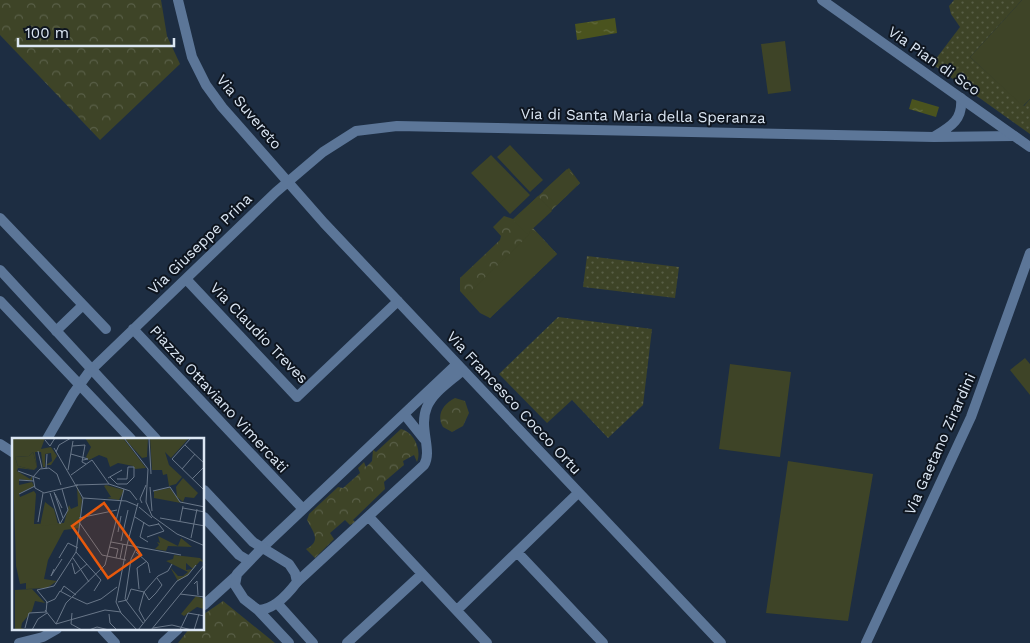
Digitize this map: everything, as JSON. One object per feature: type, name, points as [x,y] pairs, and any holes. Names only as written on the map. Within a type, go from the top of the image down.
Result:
[{"type":"street","name":"Via Suvereto","points":[[178,0],[190,50],[209,90],[288,181]]},
{"type":"street","name":"Via Pian di Sco","points":[[822,0],[1030,147]]},
{"type":"street","points":[[934,137],[957,120],[961,112],[961,98]]},
{"type":"street","name":"Via di Santa Maria della Speranza","points":[[288,181],[343,138],[356,131],[378,127],[934,137],[1014,136]]},
{"type":"street","name":"Via Giuseppe Prina","points":[[133,329],[288,181]]},
{"type":"street","name":"Via Francesco Cocco Ortu","points":[[288,181],[318,216],[721,643]]},
{"type":"street","points":[[0,218],[106,329]]},
{"type":"street","name":"Via Gaetano Zirardini","points":[[866,643],[973,411],[1030,253]]},
{"type":"street","points":[[0,270],[155,438]]},
{"type":"street","name":"Via Claudio Treves","points":[[186,279],[297,397],[398,301]]},
{"type":"street","points":[[0,301],[130,438]]},
{"type":"street","points":[[56,331],[83,305]]},
{"type":"street","name":"Piazza Ottaviano Vimercati","points":[[48,438],[80,384],[92,369],[133,329],[303,509]]},
{"type":"street","points":[[205,604],[404,414],[460,367]]},
{"type":"street","points":[[258,610],[266,609],[277,603],[297,582],[424,465],[428,456],[424,440],[424,417],[428,406],[460,367]]},
{"type":"street","points":[[404,414],[424,440]]},
{"type":"street","points":[[0,444],[12,452]]},
{"type":"street","points":[[205,491],[253,542],[289,564],[295,573],[297,582]]},
{"type":"street","points":[[456,610],[578,493]]},
{"type":"street","points":[[369,517],[487,643]]},
{"type":"street","points":[[205,518],[239,555],[249,561]]},
{"type":"street","points":[[517,552],[603,643]]},
{"type":"street","points":[[347,643],[422,574]]},
{"type":"street","points":[[236,576],[234,582],[240,594],[289,643]]},
{"type":"street","points":[[277,603],[312,643]]},
{"type":"street","points":[[19,643],[43,637],[55,630]]},
{"type":"street","points":[[103,630],[115,643]]},
{"type":"street","points":[[163,643],[177,630]]},
{"type":"green space","points":[[0,0],[161,0],[167,36],[180,64],[100,140],[0,35]]},
{"type":"green space","points":[[954,0],[1022,0],[970,57],[1024,106],[1030,99],[1030,134],[932,64],[960,27],[951,14],[949,6]]},
{"type":"green space","points":[[1022,0],[1030,0],[1030,99],[1023,106],[970,57]]},
{"type":"green space","points":[[785,41],[791,91],[768,94],[761,44]]},
{"type":"green space","points":[[510,145],[543,180],[530,192],[497,157]]},
{"type":"green space","points":[[491,155],[530,195],[510,214],[471,173]]},
{"type":"green space","points":[[569,168],[580,183],[533,228],[557,254],[490,318],[480,313],[460,291],[460,278],[500,240],[501,236],[493,227],[504,216],[513,219]]},
{"type":"green space","points":[[567,169],[580,183],[557,205],[543,191]]},
{"type":"green space","points":[[538,196],[552,211],[527,234],[513,220]]},
{"type":"green space","points":[[534,230],[557,254],[490,318],[467,295]]},
{"type":"green space","points":[[587,256],[679,267],[675,298],[583,287]]},
{"type":"green space","points":[[558,317],[652,329],[643,405],[608,438],[572,400],[547,423],[499,374]]},
{"type":"green space","points":[[1025,358],[1030,364],[1030,395],[1010,370]]},
{"type":"green space","points":[[730,364],[791,372],[780,457],[719,449]]},
{"type":"green space","points":[[455,398],[465,401],[469,413],[463,426],[452,432],[443,427],[440,418],[442,410],[447,403]]},
{"type":"green space","points":[[401,429],[410,434],[416,442],[418,447],[417,462],[414,455],[403,461],[404,465],[384,482],[385,489],[353,520],[355,522],[350,525],[345,520],[330,533],[334,539],[315,558],[306,549],[314,543],[315,539],[314,532],[307,520],[309,514],[338,487],[343,488],[360,473],[358,468],[364,462],[366,467],[372,461],[373,450],[376,452]]},
{"type":"green space","points":[[788,461],[873,474],[848,621],[766,613]]},
{"type":"green space","points":[[223,601],[275,643],[178,643],[188,630],[205,630],[205,613]]},
{"type":"water","points":[[615,18],[617,33],[577,40],[575,24]]},
{"type":"water","points":[[912,99],[939,107],[936,117],[909,109]]}]
